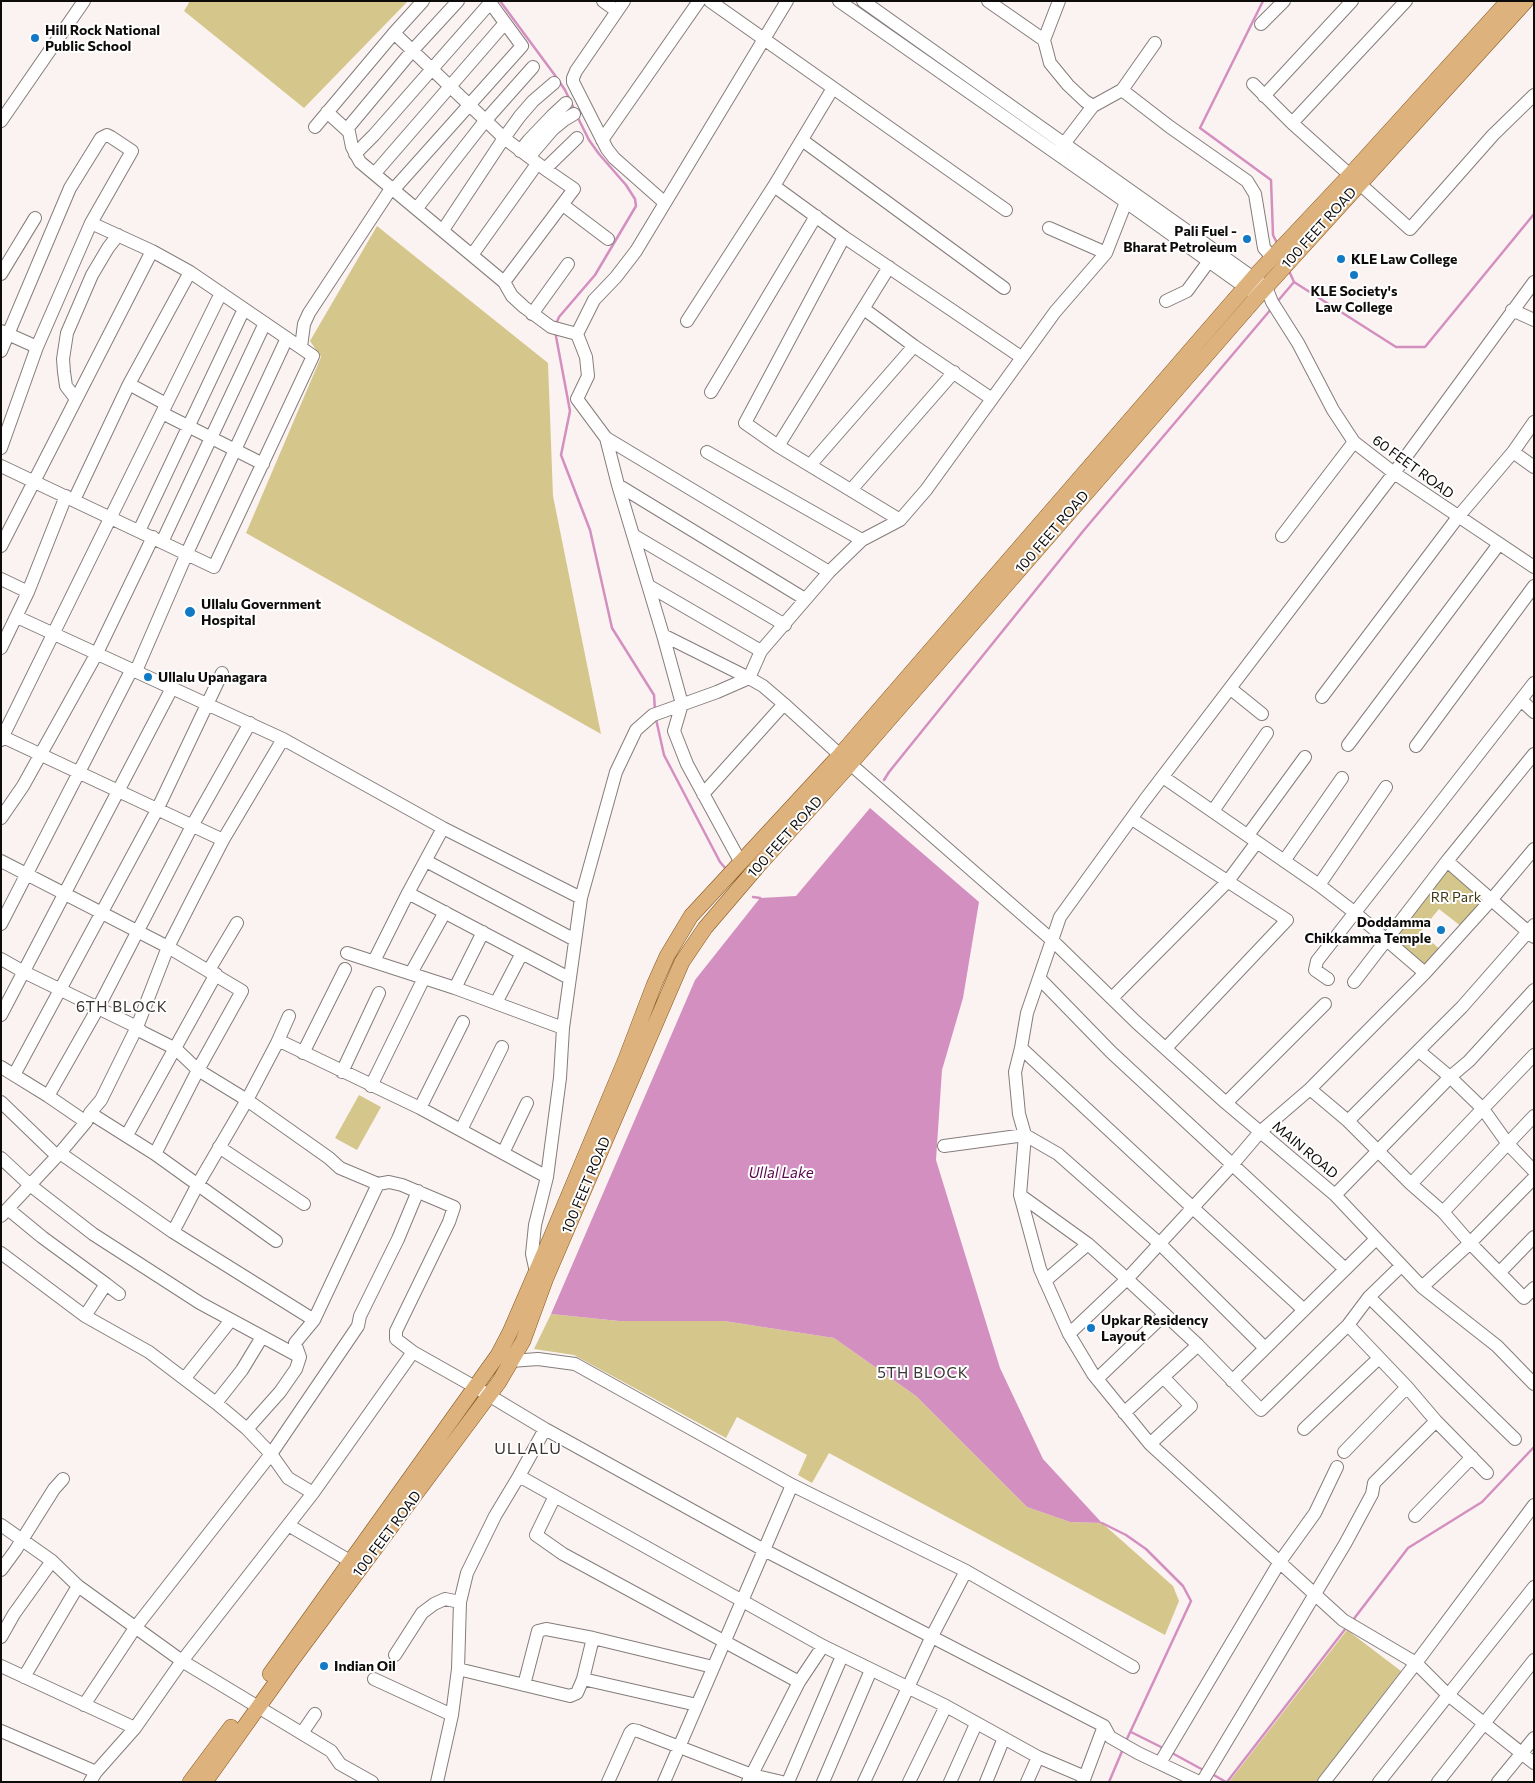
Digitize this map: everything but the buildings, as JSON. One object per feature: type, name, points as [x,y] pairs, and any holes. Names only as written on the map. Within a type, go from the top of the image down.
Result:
[{"type":"main road","name":"100 FEET ROAD","points":[[1255,287],[1286,264],[1355,179],[1508,1]]},
{"type":"main road","name":"100 FEET ROAD","points":[[205,1782],[350,1560],[498,1355],[541,1275],[682,962],[738,875],[845,760],[1255,287],[1277,252],[1355,179],[1526,1]]},
{"type":"main road","name":"100 FEET ROAD","points":[[190,1782],[255,1704],[489,1396],[523,1341],[541,1275]]},
{"type":"street","points":[[1,120],[84,1]]},
{"type":"street","points":[[315,127],[423,1]]},
{"type":"street","points":[[347,129],[412,51],[458,1]]},
{"type":"street","points":[[603,1],[620,6],[573,78],[573,82],[602,140],[614,158],[665,203]]},
{"type":"street","points":[[602,140],[700,1]]},
{"type":"street","points":[[710,1],[1006,210]]},
{"type":"street","points":[[576,334],[594,300],[616,277],[636,251],[788,1]]},
{"type":"street","points":[[839,1],[1060,149],[1255,287]]},
{"type":"street","points":[[863,1],[1060,149],[1126,202],[1209,261],[1255,287]]},
{"type":"street","points":[[988,1],[1044,40]]},
{"type":"street","points":[[1059,1],[1044,40],[1050,63],[1068,85],[1093,106]]},
{"type":"street","points":[[1261,24],[1284,1]]},
{"type":"street","points":[[1264,96],[1352,1]]},
{"type":"street","points":[[1292,123],[1406,1]]},
{"type":"street","points":[[301,347],[304,324],[309,312],[393,188],[522,46],[490,2],[432,70],[355,154]]},
{"type":"street","points":[[375,174],[505,23]]},
{"type":"street","points":[[394,33],[484,121],[533,160],[574,189],[504,282]]},
{"type":"street","points":[[1060,149],[1093,106],[1122,90],[1155,43]]},
{"type":"street","points":[[417,208],[484,121],[533,68]]},
{"type":"street","points":[[443,230],[504,138],[527,108],[554,83]]},
{"type":"street","points":[[1253,84],[1292,123],[1410,230],[1493,135],[1534,95]]},
{"type":"street","points":[[687,321],[774,186],[833,88]]},
{"type":"street","points":[[1122,90],[1170,127],[1247,181],[1255,194],[1264,248],[1277,252]]},
{"type":"street","points":[[533,160],[528,140],[566,103]]},
{"type":"street","points":[[327,112],[347,129],[355,154],[360,162],[504,282],[517,302],[555,328],[576,334]]},
{"type":"street","points":[[472,255],[553,130],[574,114]]},
{"type":"street","points":[[1,351],[5,333],[70,188],[100,138],[107,135],[132,151],[91,222],[37,348],[1,448]]},
{"type":"street","points":[[533,160],[577,138]]},
{"type":"street","points":[[802,140],[1004,288]]},
{"type":"street","points":[[774,186],[844,237],[1021,357]]},
{"type":"street","points":[[541,1275],[532,1254],[535,1225],[547,1177],[560,1078],[563,1028],[581,898],[616,772],[636,730],[653,715],[717,692],[748,678],[762,652],[804,599],[829,572],[862,540],[900,520],[926,490],[1055,312],[1106,254],[1126,202]]},
{"type":"street","points":[[562,205],[608,239]]},
{"type":"street","points":[[710,392],[816,216]]},
{"type":"street","points":[[1,274],[34,218]]},
{"type":"street","points":[[1,466],[214,567],[313,356],[190,272],[152,251],[91,222]]},
{"type":"street","points":[[1049,228],[1106,254]]},
{"type":"street","points":[[76,399],[66,386],[64,372],[63,359],[67,333],[92,275],[118,235]]},
{"type":"street","points":[[844,237],[745,423],[778,446],[900,520]]},
{"type":"street","points":[[1,546],[152,251]]},
{"type":"street","points":[[1166,300],[1187,292],[1209,261]]},
{"type":"street","points":[[532,314],[568,264]]},
{"type":"street","points":[[778,446],[888,267]]},
{"type":"street","points":[[1,648],[17,617],[70,498],[190,272]]},
{"type":"street","points":[[1534,282],[1394,473],[1163,777],[1060,917],[1027,1013],[1022,1048],[1015,1072],[1018,1114],[1025,1135],[1020,1195],[1040,1269],[1069,1334],[1097,1380],[1150,1444],[1343,1620],[1416,1663],[1447,1694],[1534,1763]]},
{"type":"street","name":"60 FEET ROAD","points":[[1255,287],[1273,305],[1298,343],[1333,410],[1354,442],[1394,473],[1534,567]]},
{"type":"street","points":[[221,293],[2,738],[223,840]]},
{"type":"street","points":[[864,308],[914,346],[992,399]]},
{"type":"street","points":[[139,531],[244,309]]},
{"type":"street","points":[[1512,310],[1534,320]]},
{"type":"street","points":[[1,818],[23,786],[97,653],[211,438],[266,324]]},
{"type":"street","points":[[5,333],[37,348]]},
{"type":"street","points":[[576,334],[586,357],[588,376],[577,399],[606,438],[682,704],[674,731],[679,746],[703,794],[738,875]]},
{"type":"street","points":[[1,924],[134,670],[287,338]]},
{"type":"street","points":[[810,464],[914,346]]},
{"type":"street","points":[[851,490],[954,372]]},
{"type":"street","points":[[129,384],[189,426],[263,464]]},
{"type":"street","points":[[1322,697],[1458,517],[1514,452],[1534,422]]},
{"type":"street","points":[[606,438],[829,572]]},
{"type":"street","points":[[1282,536],[1354,442]]},
{"type":"street","points":[[707,452],[862,540]]},
{"type":"street","points":[[1514,452],[1534,466]]},
{"type":"street","points":[[618,485],[804,599]]},
{"type":"street","points":[[633,535],[785,625]]},
{"type":"street","points":[[1348,745],[1498,544]]},
{"type":"street","points":[[1,579],[28,592]]},
{"type":"street","points":[[649,586],[762,652]]},
{"type":"street","points":[[1416,746],[1534,586]]},
{"type":"street","points":[[17,617],[283,739],[443,828],[581,898]]},
{"type":"street","name":"MAIN ROAD","points":[[663,635],[763,686],[784,704],[845,760],[1053,941],[1226,1103],[1335,1195],[1422,1287],[1497,1346],[1534,1384]]},
{"type":"street","points":[[222,673],[157,810],[61,990],[5,1071],[88,1118],[127,1135],[276,1241]]},
{"type":"street","points":[[1328,979],[1315,970],[1317,961],[1534,683]]},
{"type":"street","points":[[1,1015],[172,688]]},
{"type":"street","points":[[1231,689],[1262,714]]},
{"type":"street","points":[[1521,700],[1534,712]]},
{"type":"street","points":[[703,794],[784,704]]},
{"type":"street","points":[[48,1096],[98,1008],[192,826],[250,723]]},
{"type":"street","points":[[1213,812],[1267,733]]},
{"type":"street","points":[[119,1294],[5,1212],[58,1155],[101,1100],[137,1027],[168,947],[223,840],[283,739]]},
{"type":"street","points":[[1354,982],[1447,861],[1534,754]]},
{"type":"street","points":[[1112,998],[1228,880],[1305,757]]},
{"type":"street","points":[[1163,777],[1319,885],[1354,912],[1425,973]]},
{"type":"street","points":[[1284,861],[1342,778]]},
{"type":"street","points":[[1319,885],[1386,786]]},
{"type":"street","points":[[1132,819],[1287,920],[1166,1048]]},
{"type":"street","points":[[374,961],[408,892],[443,828]]},
{"type":"street","points":[[1069,1334],[1127,1279],[1260,1132],[1310,1089],[1425,973],[1534,849]]},
{"type":"street","points":[[1,861],[168,947],[242,991],[198,1070],[156,1154]]},
{"type":"street","points":[[426,861],[575,940]]},
{"type":"street","points":[[1348,1122],[1462,1007],[1532,931],[1447,861]]},
{"type":"street","points":[[408,892],[570,978]]},
{"type":"street","points":[[411,973],[445,912]]},
{"type":"street","points":[[127,1135],[176,1049],[237,923]]},
{"type":"street","points":[[455,988],[483,932]]},
{"type":"street","points":[[347,953],[455,988],[563,1028]]},
{"type":"street","points":[[496,1003],[522,953]]},
{"type":"street","points":[[1,959],[137,1027],[142,1032],[176,1049],[198,1070],[248,1100],[329,1158],[340,1168],[378,1184],[389,1182],[418,1191],[454,1207],[449,1222],[396,1331],[396,1339],[413,1352],[475,1386],[545,1429],[764,1550],[1104,1726],[1110,1737],[1200,1782],[1368,1503],[1374,1483],[1436,1422]]},
{"type":"street","points":[[304,1053],[345,969]]},
{"type":"street","points":[[371,1086],[424,978]]},
{"type":"street","points":[[1039,978],[1111,1052],[1345,1269]]},
{"type":"street","points":[[1335,1195],[1450,1077],[1469,1061],[1534,990]]},
{"type":"street","points":[[342,1072],[379,993]]},
{"type":"street","points":[[1226,1103],[1325,1004]]},
{"type":"street","points":[[173,1232],[219,1147],[248,1100],[289,1016]]},
{"type":"street","points":[[420,1108],[463,1022]]},
{"type":"street","points":[[277,1043],[284,1043],[420,1108],[547,1177]]},
{"type":"street","points":[[461,1130],[502,1047]]},
{"type":"street","points":[[1022,1048],[1304,1310]]},
{"type":"street","points":[[1419,1050],[1483,1109],[1508,1144],[1534,1171]]},
{"type":"street","points":[[1411,1184],[1534,1056]]},
{"type":"street","points":[[1310,1089],[1348,1122],[1442,1212],[1524,1298],[1532,1292]]},
{"type":"street","points":[[1,1102],[58,1155],[173,1232],[314,1320]]},
{"type":"street","points":[[503,1153],[527,1104]]},
{"type":"street","points":[[1442,1212],[1534,1116]]},
{"type":"street","points":[[944,1146],[1025,1135],[1058,1154],[1160,1244],[1265,1348]]},
{"type":"street","points":[[219,1147],[304,1204]]},
{"type":"street","points":[[1,1158],[30,1185],[93,1234],[200,1303],[300,1358]]},
{"type":"street","points":[[1422,1287],[1470,1243],[1534,1178]]},
{"type":"street","points":[[247,1429],[290,1379],[300,1358],[295,1343],[314,1320],[378,1184]]},
{"type":"street","points":[[84,1704],[135,1628],[271,1454],[358,1326],[360,1316],[398,1238],[418,1191]]},
{"type":"street","points":[[1020,1195],[1088,1244],[1198,1345],[1261,1410],[1348,1325],[1369,1297],[1401,1266]]},
{"type":"street","points":[[1499,1273],[1534,1237]]},
{"type":"street","points":[[1232,1381],[1376,1239]]},
{"type":"street","points":[[1045,1281],[1088,1244]]},
{"type":"street","points":[[1,1253],[85,1316],[149,1352],[184,1378],[247,1429],[271,1454],[288,1478],[313,1493]]},
{"type":"street","points":[[85,1316],[106,1284]]},
{"type":"street","points":[[1369,1297],[1515,1439]]},
{"type":"street","points":[[1097,1380],[1165,1314]]},
{"type":"street","points":[[184,1378],[231,1320]]},
{"type":"street","points":[[1348,1325],[1407,1387],[1436,1422],[1487,1473]]},
{"type":"street","points":[[216,1403],[242,1370],[262,1337]]},
{"type":"street","points":[[1124,1413],[1198,1345]]},
{"type":"street","points":[[1,1731],[93,1777],[135,1728],[182,1661],[313,1493],[413,1352]]},
{"type":"street","points":[[1304,1429],[1380,1358]]},
{"type":"street","points":[[511,1361],[538,1359],[574,1364],[792,1485],[966,1571],[1133,1667]]},
{"type":"street","points":[[1150,1444],[1191,1406],[1163,1377]]},
{"type":"street","points":[[1344,1452],[1407,1387]]},
{"type":"street","points":[[437,1782],[452,1715],[458,1669],[460,1602],[467,1573],[495,1516],[520,1476],[545,1429]]},
{"type":"street","points":[[1414,1516],[1472,1457]]},
{"type":"street","points":[[1160,1763],[1279,1563],[1315,1513],[1337,1467]]},
{"type":"street","points":[[520,1476],[822,1646],[907,1689],[946,1706],[1038,1757],[1084,1779],[1104,1726]]},
{"type":"street","points":[[1,1570],[63,1479]]},
{"type":"street","points":[[664,1782],[792,1485]]},
{"type":"street","points":[[555,1496],[536,1535],[563,1554],[799,1682]]},
{"type":"street","points":[[1324,1782],[1534,1505]]},
{"type":"street","points":[[1,1525],[52,1562],[78,1586],[182,1661],[331,1751],[340,1764],[372,1782]]},
{"type":"street","points":[[288,1525],[350,1560]]},
{"type":"street","points":[[1,1636],[14,1614],[52,1562]]},
{"type":"street","points":[[864,1782],[932,1636],[966,1571]]},
{"type":"street","points":[[24,1677],[78,1586]]},
{"type":"street","points":[[1379,1782],[1534,1586]]},
{"type":"street","points":[[394,1655],[422,1613],[445,1599],[460,1602]]},
{"type":"street","points":[[524,1685],[538,1631],[546,1629],[593,1638],[714,1667]]},
{"type":"street","points":[[458,1669],[570,1696],[577,1693],[593,1638]]},
{"type":"street","points":[[750,1779],[799,1682],[822,1646]]},
{"type":"street","points":[[788,1782],[842,1656]]},
{"type":"street","points":[[1438,1782],[1534,1660]]},
{"type":"street","points":[[1,1666],[135,1728]]},
{"type":"street","points":[[823,1782],[871,1670]]},
{"type":"street","points":[[582,1679],[697,1704]]},
{"type":"street","points":[[374,1680],[452,1715]]},
{"type":"street","points":[[909,1782],[946,1706]]},
{"type":"street","points":[[302,1734],[315,1714]]},
{"type":"street","points":[[950,1782],[976,1724]]},
{"type":"street","points":[[608,1782],[631,1731],[638,1731],[750,1779],[782,1782]]},
{"type":"street","points":[[986,1782],[1004,1738]]},
{"type":"street","points":[[1498,1782],[1534,1738]]},
{"type":"street","points":[[1027,1782],[1038,1757]]},
{"type":"green space","points":[[190,1],[408,1],[304,108],[184,11]]},
{"type":"green space","points":[[377,226],[548,363],[553,496],[601,734],[246,533],[321,357],[310,341]]},
{"type":"green space","name":"RR Park","points":[[1449,865],[1487,897],[1462,927],[1439,909],[1420,932],[1442,951],[1426,970],[1388,938]]},
{"type":"green space","points":[[359,1095],[381,1107],[357,1150],[335,1138]]},
{"type":"green space","points":[[551,1314],[619,1321],[724,1321],[834,1338],[916,1396],[1027,1507],[1070,1522],[1102,1523],[1173,1586],[1179,1601],[1165,1635],[829,1453],[812,1483],[798,1475],[807,1455],[737,1417],[726,1438],[574,1355],[534,1349]]},
{"type":"green space","points":[[1347,1630],[1401,1671],[1316,1782],[1229,1782]]},
{"type":"water","name":"Ullal Lake","points":[[870,808],[979,902],[963,998],[942,1070],[936,1160],[1000,1368],[1043,1459],[1102,1523],[1070,1522],[1027,1507],[916,1396],[834,1338],[724,1321],[619,1321],[551,1314],[695,980],[760,898],[796,896]]},
{"type":"waterway","points":[[500,1],[565,90],[575,111]]},
{"type":"waterway","points":[[1263,1],[1200,128],[1271,180],[1273,235],[1278,245]]},
{"type":"waterway","points":[[556,324],[559,317],[595,275],[636,206],[635,199],[626,185],[589,140],[577,116]]},
{"type":"waterway","points":[[1277,302],[1294,282],[1396,347],[1425,347],[1534,214]]},
{"type":"waterway","points":[[1289,271],[1294,282]]},
{"type":"waterway","points":[[884,780],[1084,530],[1272,308]]},
{"type":"waterway","points":[[555,331],[570,411],[561,455],[590,530],[612,628],[654,695],[655,711]]},
{"type":"waterway","points":[[656,719],[664,755],[720,862],[726,869]]},
{"type":"waterway","points":[[753,897],[760,898]]},
{"type":"waterway","points":[[1353,1620],[1408,1548],[1482,1502],[1534,1447]]},
{"type":"waterway","points":[[1102,1523],[1126,1535],[1146,1549],[1183,1586],[1191,1601],[1126,1741]]},
{"type":"waterway","points":[[1227,1782],[1346,1628]]},
{"type":"waterway","points":[[1131,1732],[1163,1748]]},
{"type":"waterway","points":[[1109,1782],[1123,1749]]},
{"type":"waterway","points":[[1172,1753],[1205,1771]]},
{"type":"waterway","points":[[1212,1774],[1226,1782]]},
{"type":"place","name":"Hill Rock National Public School","points":[[35,38]]},
{"type":"place","name":"Pali Fuel - Bharat Petroleum","points":[[1247,239]]},
{"type":"place","name":"KLE Law College","points":[[1341,259]]},
{"type":"place","name":"KLE Society's Law College","points":[[1354,275]]},
{"type":"place","name":"Ullalu Government Hospital","points":[[190,612]]},
{"type":"place","name":"Ullalu Upanagara","points":[[148,677]]},
{"type":"place","name":"Doddamma Chikkamma Temple","points":[[1441,930]]},
{"type":"place","name":"Upkar Residency Layout","points":[[1091,1328]]},
{"type":"place","name":"Indian Oil","points":[[324,1666]]},
{"type":"district","name":"6TH BLOCK","points":[[122,1007]]},
{"type":"district","name":"5TH BLOCK","points":[[923,1373]]},
{"type":"district","name":"ULLALU","points":[[528,1449]]}]
